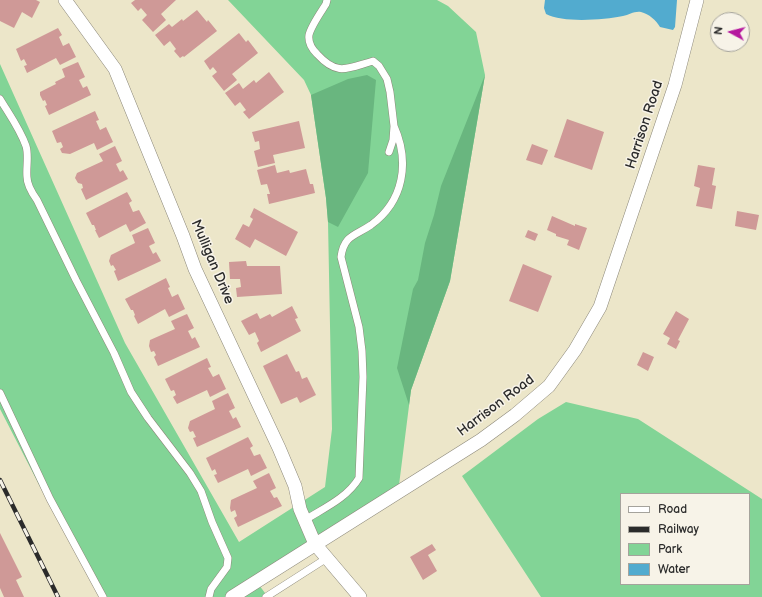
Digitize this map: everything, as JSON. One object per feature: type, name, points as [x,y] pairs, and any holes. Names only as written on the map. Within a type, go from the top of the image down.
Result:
[{"type":"street","name":"Mulligan Drive","points":[[65,0],[115,69],[184,236],[195,269],[282,454],[295,486],[300,509],[315,544],[360,597]]},
{"type":"street","name":"Harrison Road","points":[[232,597],[482,440],[550,386],[575,350],[600,307],[675,85],[697,0]]},
{"type":"lane","points":[[327,0],[309,35],[310,45],[324,62],[334,68],[346,69],[373,61],[379,66],[387,79],[394,126],[394,140],[389,152]]},
{"type":"lane","points":[[0,99],[11,116],[26,146],[28,159],[27,179],[31,191],[114,353],[131,392],[148,418],[190,473],[201,491],[212,522],[228,558],[227,567],[210,589],[209,597]]},
{"type":"lane","points":[[305,520],[343,496],[353,487],[359,478],[363,377],[362,351],[359,327],[341,257],[342,248],[345,242],[372,224],[393,202],[398,190],[402,172],[403,157],[398,134],[394,126]]},
{"type":"lane","points":[[0,394],[50,499],[104,597]]},
{"type":"lane","points":[[266,597],[327,558]]},
{"type":"green space","points":[[228,0],[437,0],[448,6],[476,32],[485,75],[450,281],[411,390],[399,485],[253,577],[268,597],[106,597],[51,508],[0,409],[0,64],[125,343],[239,542],[325,487],[332,429],[328,222],[326,198],[311,95],[304,80]]},
{"type":"green space","points":[[367,75],[376,80],[368,173],[338,227],[328,222],[326,198],[311,95],[348,79]]},
{"type":"green space","points":[[485,75],[450,281],[411,390],[409,405],[397,368],[413,289],[418,280],[425,243],[441,186]]},
{"type":"green space","points":[[566,402],[638,419],[762,499],[762,597],[541,597],[462,476],[538,419]]},
{"type":"water","points":[[545,0],[677,0],[675,27],[673,30],[660,27],[647,14],[641,12],[636,12],[625,16],[583,20],[562,19],[546,14],[544,8]]},
{"type":"building","points":[[0,0],[36,0],[40,2],[32,18],[22,12],[14,28],[0,21]]},
{"type":"building","points":[[135,0],[176,0],[161,14],[166,20],[153,32],[142,20],[147,15],[141,8],[138,11],[131,3]]},
{"type":"building","points":[[197,10],[217,31],[184,57],[183,56],[180,58],[174,51],[176,49],[170,41],[164,46],[155,35],[169,24],[172,27],[182,19],[183,21]]},
{"type":"building","points":[[58,28],[62,35],[59,37],[63,46],[69,43],[76,57],[60,65],[56,58],[27,73],[24,66],[27,65],[24,59],[21,61],[16,49]]},
{"type":"building","points":[[239,33],[246,42],[248,40],[258,53],[232,74],[237,80],[224,91],[212,76],[217,72],[213,67],[210,70],[204,61]]},
{"type":"building","points":[[78,62],[85,77],[79,80],[83,88],[87,86],[91,95],[49,115],[45,106],[47,105],[45,100],[43,101],[40,92],[56,84],[55,82],[65,77],[62,69]]},
{"type":"building","points":[[269,72],[284,92],[249,119],[243,112],[246,110],[240,102],[235,106],[225,93],[239,83],[243,89],[254,80],[256,83]]},
{"type":"building","points":[[95,111],[99,120],[96,121],[100,130],[106,127],[113,142],[97,150],[94,143],[70,154],[62,153],[60,149],[63,147],[61,142],[57,143],[52,131]]},
{"type":"building","points":[[567,119],[604,132],[592,170],[554,157]]},
{"type":"building","points":[[299,121],[305,148],[273,155],[275,163],[258,167],[254,151],[260,149],[259,141],[255,142],[252,132]]},
{"type":"building","points":[[532,144],[548,150],[542,165],[526,160]]},
{"type":"building","points":[[115,146],[122,161],[116,164],[120,172],[123,170],[128,179],[86,200],[81,189],[83,188],[82,184],[78,183],[75,178],[77,173],[103,161],[99,154]]},
{"type":"building","points":[[275,165],[277,173],[289,170],[290,173],[306,169],[310,184],[313,184],[315,193],[269,204],[267,194],[270,194],[267,184],[261,185],[257,170]]},
{"type":"building","points":[[698,165],[715,168],[712,185],[716,186],[712,209],[696,206],[700,188],[694,186]]},
{"type":"building","points":[[127,192],[132,201],[129,203],[133,212],[139,210],[146,223],[130,232],[126,224],[99,238],[94,225],[92,225],[86,213]]},
{"type":"building","points":[[254,208],[298,232],[286,256],[255,239],[250,248],[235,239],[243,224],[249,227],[253,219],[250,217]]},
{"type":"building","points":[[737,211],[759,215],[756,230],[735,226]]},
{"type":"building","points":[[552,216],[575,226],[575,224],[587,228],[579,250],[567,245],[569,240],[556,236],[556,234],[547,230]]},
{"type":"building","points":[[148,228],[155,243],[149,246],[153,254],[156,252],[161,261],[118,281],[114,271],[116,270],[113,265],[111,266],[109,261],[111,255],[135,243],[132,235]]},
{"type":"building","points":[[528,230],[538,234],[535,241],[525,237]]},
{"type":"building","points":[[246,261],[247,266],[280,266],[282,294],[237,297],[236,288],[241,287],[240,279],[230,279],[229,262]]},
{"type":"building","points":[[523,264],[552,276],[538,312],[509,301]]},
{"type":"building","points":[[166,278],[172,297],[178,294],[185,309],[169,317],[165,309],[138,324],[133,310],[131,310],[125,299]]},
{"type":"building","points":[[292,306],[298,318],[295,319],[301,331],[261,352],[257,343],[259,341],[255,332],[249,335],[241,321],[257,313],[260,319],[270,314],[272,317]]},
{"type":"building","points":[[676,311],[689,319],[678,340],[680,341],[676,349],[667,344],[670,338],[663,334]]},
{"type":"building","points":[[187,314],[194,328],[188,331],[192,339],[195,337],[200,347],[158,366],[154,357],[156,355],[154,351],[151,352],[149,346],[150,340],[175,329],[171,321]]},
{"type":"building","points":[[643,352],[654,357],[648,371],[637,365]]},
{"type":"building","points":[[287,354],[296,372],[299,371],[302,379],[307,377],[316,395],[300,403],[297,397],[281,404],[263,366]]},
{"type":"building","points":[[207,358],[211,367],[208,368],[213,377],[219,374],[226,389],[210,397],[207,390],[177,404],[173,397],[176,395],[174,390],[171,391],[165,379]]},
{"type":"building","points":[[228,393],[235,408],[229,411],[233,419],[236,417],[241,427],[197,447],[193,438],[196,437],[193,431],[190,432],[188,428],[190,421],[215,409],[212,401]]},
{"type":"building","points":[[248,437],[253,446],[250,448],[254,456],[260,454],[267,468],[251,476],[248,469],[218,483],[214,475],[217,474],[215,469],[212,471],[206,458]]},
{"type":"building","points":[[269,473],[276,488],[270,491],[274,498],[277,497],[282,506],[238,527],[234,518],[237,516],[235,510],[231,512],[231,500],[257,488],[253,481]]},
{"type":"building","points":[[0,533],[22,577],[16,580],[24,597],[4,597],[0,588]]},
{"type":"building","points":[[432,544],[436,550],[428,555],[437,571],[423,580],[410,557]]},
{"type":"railway","points":[[0,480],[58,597]]}]
